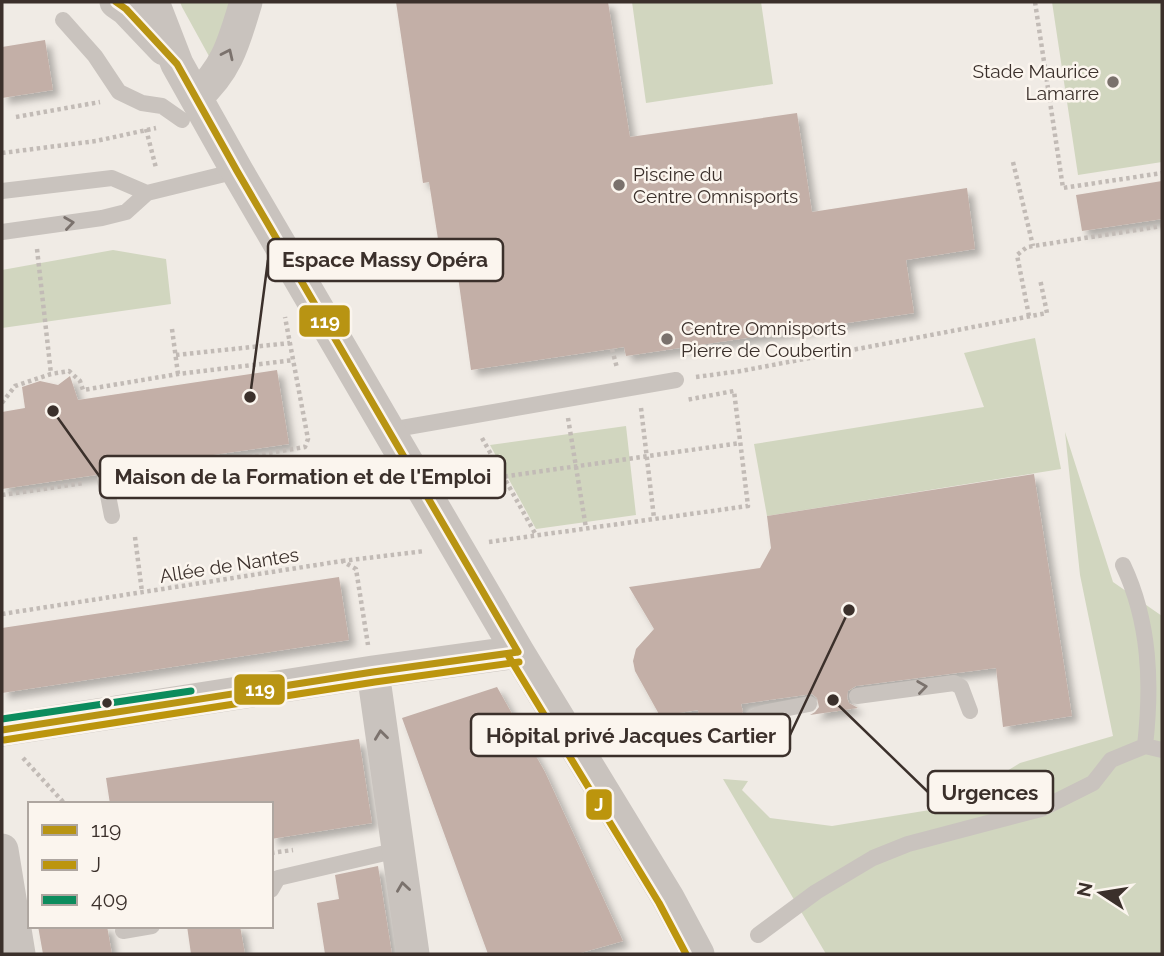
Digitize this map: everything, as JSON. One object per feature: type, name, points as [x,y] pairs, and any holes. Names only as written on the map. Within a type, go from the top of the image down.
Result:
[{"type":"street","points":[[116,2],[126,9],[177,64]]},
{"type":"street","points":[[153,2],[177,64],[189,108],[237,171],[518,652],[668,898],[690,950]]},
{"type":"street","points":[[189,108],[214,80],[223,65],[234,42],[246,2]]},
{"type":"street","points":[[11,742],[373,672],[518,652]]},
{"type":"street","points":[[373,672],[413,954]]},
{"type":"street","points":[[2,850],[19,954]]},
{"type":"lane","points":[[63,20],[95,56],[119,92],[135,100],[189,108]]},
{"type":"lane","points":[[2,232],[102,218],[126,212],[154,191],[237,171]]},
{"type":"lane","points":[[2,191],[112,178],[154,191]]},
{"type":"lane","points":[[390,430],[676,380]]},
{"type":"lane","points":[[105,480],[112,516]]},
{"type":"lane","points":[[1123,565],[1136,592],[1149,664],[1149,712],[1145,746]]},
{"type":"lane","points":[[857,696],[954,683],[961,687],[970,711]]},
{"type":"lane","points":[[720,743],[763,713],[809,704]]},
{"type":"lane","points":[[758,935],[816,892],[873,858],[908,844],[1041,809],[1093,783],[1111,760],[1145,746],[1162,750]]},
{"type":"lane","points":[[273,887],[278,878],[398,850]]},
{"type":"lane","points":[[122,931],[140,928]]},
{"type":"path","points":[[1035,2],[1063,188],[1162,173]]},
{"type":"path","points":[[16,117],[135,100],[146,132],[154,191]]},
{"type":"path","points":[[2,153],[146,132],[189,108]]},
{"type":"path","points":[[1013,162],[1033,246]]},
{"type":"path","points":[[1029,316],[1017,255],[1027,247],[1162,226]]},
{"type":"path","points":[[34,227],[51,374]]},
{"type":"path","points":[[482,438],[539,534],[748,506],[734,391],[681,401],[676,380],[741,371],[1047,313],[1040,279]]},
{"type":"path","points":[[2,495],[305,447],[308,439],[284,310]]},
{"type":"path","points":[[172,329],[178,374]]},
{"type":"path","points":[[176,355],[290,343]]},
{"type":"path","points":[[2,402],[15,386],[69,371],[79,381],[83,390],[178,374],[295,360]]},
{"type":"path","points":[[638,386],[654,519]]},
{"type":"path","points":[[564,398],[586,527]]},
{"type":"path","points":[[427,495],[504,477],[740,443]]},
{"type":"path","points":[[135,537],[142,592]]},
{"type":"path","name":"Allée de Nantes","points":[[2,614],[342,561],[356,569],[373,672]]},
{"type":"path","points":[[11,742],[63,802]]},
{"type":"green space","points":[[180,2],[233,2],[210,58],[182,7]]},
{"type":"green space","points":[[632,2],[761,2],[773,84],[646,103]]},
{"type":"green space","name":"Stade Maurice Lamarre","points":[[1052,2],[1162,2],[1162,162],[1078,175]]},
{"type":"green space","points":[[113,250],[166,259],[171,304],[2,328],[2,270]]},
{"type":"green space","points":[[1035,338],[1061,469],[767,516],[754,444],[984,407],[964,353]]},
{"type":"green space","points":[[626,426],[636,515],[536,529],[490,445]]},
{"type":"green space","points":[[1065,432],[1113,582],[1162,616],[1162,954],[826,954],[723,779],[748,781],[742,790],[770,818],[832,826],[948,807],[1020,763],[1113,736],[1080,575]]},
{"type":"building","name":"Piscine du Centre Omnisports","points":[[396,2],[608,2],[630,137],[797,113],[812,212],[967,188],[975,249],[906,260],[914,313],[626,356],[624,347],[471,370],[455,255],[441,258],[429,182],[423,183]]},
{"type":"building","points":[[45,40],[53,90],[2,98],[2,47]]},
{"type":"building","points":[[1162,181],[1162,219],[1082,231],[1076,195]]},
{"type":"building","points":[[277,370],[289,444],[112,473],[104,470],[96,475],[2,489],[2,412],[25,408],[22,387],[40,381],[58,385],[70,376],[78,400]]},
{"type":"building","points":[[1034,474],[1072,716],[1003,727],[996,668],[856,686],[848,691],[847,698],[849,703],[858,708],[810,715],[819,707],[817,698],[812,694],[741,704],[743,712],[729,723],[700,728],[698,710],[660,716],[635,671],[633,661],[636,649],[654,629],[629,587],[760,568],[771,548],[767,516]]},
{"type":"building","points":[[339,577],[349,640],[2,693],[2,628]]},
{"type":"building","points":[[497,687],[545,772],[623,941],[577,954],[488,954],[402,718]]},
{"type":"building","points":[[359,739],[372,823],[273,839],[273,802],[110,802],[106,778]]},
{"type":"building","points":[[378,866],[392,954],[325,954],[317,903],[339,899],[335,875]]},
{"type":"building","points":[[38,928],[107,928],[112,954],[43,954]]},
{"type":"building","points":[[187,928],[240,928],[245,954],[191,954]]},
{"type":"transit line","name":"119","points":[[116,2],[126,9],[177,64],[518,652]]},
{"type":"transit line","name":"119","points":[[2,730],[518,652]]},
{"type":"transit line","name":"J","points":[[509,657],[659,903],[686,954]]},
{"type":"transit line","name":"J","points":[[4,740],[519,662]]},
{"type":"transit line","name":"409","points":[[2,719],[191,691]]},
{"type":"place","name":"Stade Maurice Lamarre","points":[[1113,82]]},
{"type":"place","name":"Piscine du Centre Omnisports","points":[[619,185]]},
{"type":"place","name":"Centre Omnisports Pierre de Coubertin","points":[[667,339]]},
{"type":"place","name":"Espace Massy Opéra","points":[[250,397]]},
{"type":"place","name":"Maison de la Formation et de l'Emploi","points":[[53,411]]},
{"type":"place","name":"Hôpital privé Jacques Cartier","points":[[849,610]]},
{"type":"place","name":"Urgences","points":[[833,700]]}]
